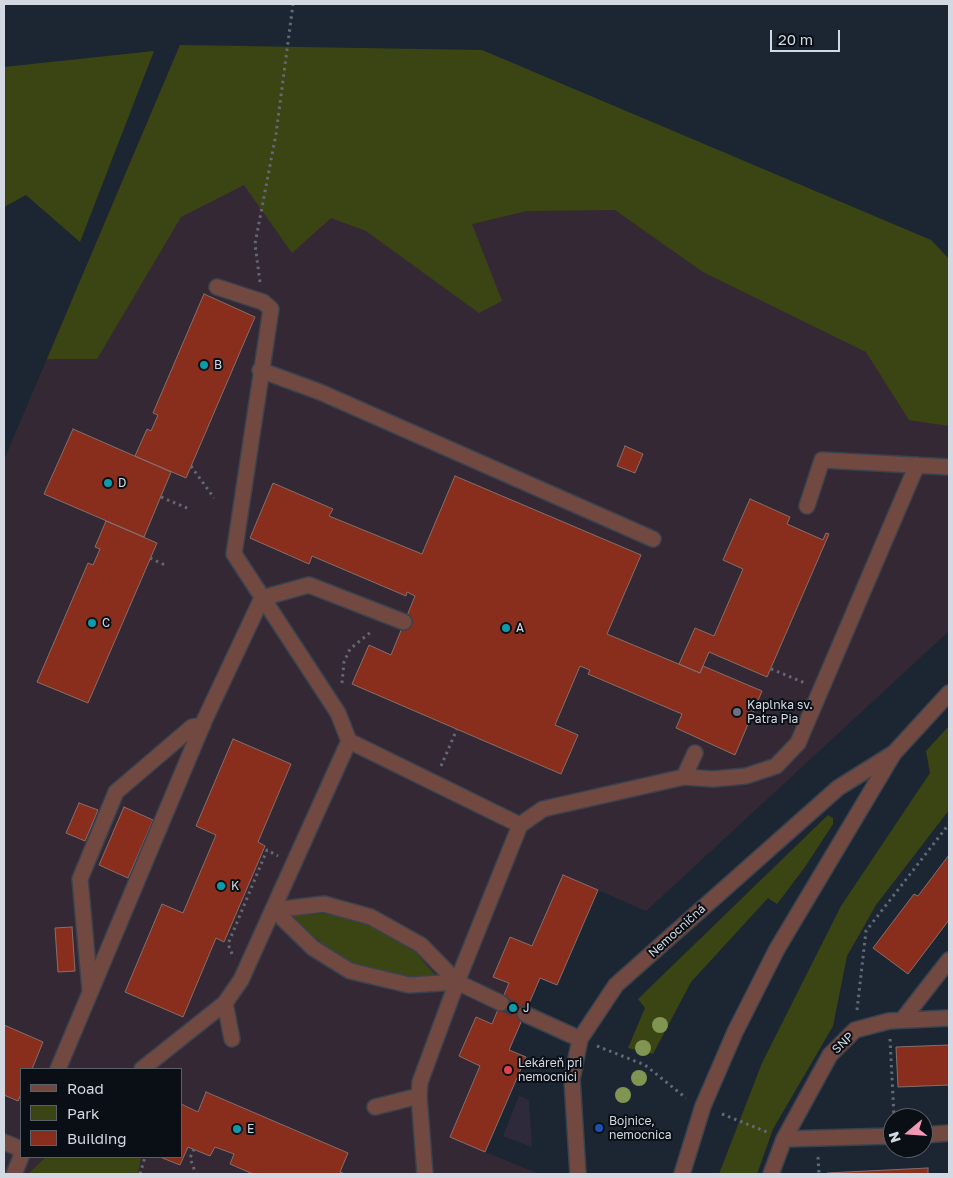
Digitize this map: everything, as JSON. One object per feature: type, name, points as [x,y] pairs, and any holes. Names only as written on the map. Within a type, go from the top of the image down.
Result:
[{"type":"street","points":[[217,287],[263,302],[271,309],[260,370],[234,554],[338,713],[349,741],[520,825]]},
{"type":"street","points":[[260,370],[320,392],[652,539]]},
{"type":"street","points":[[807,506],[822,460],[949,467]]},
{"type":"street","points":[[425,1174],[419,1096],[420,1082],[456,982],[520,825],[543,809],[684,777],[713,779],[746,776],[776,766],[798,743],[916,465]]},
{"type":"street","points":[[58,1068],[202,725],[262,598],[309,585],[398,619]]},
{"type":"street","name":"Nemocničná","points":[[682,1174],[703,1106],[752,998],[777,949],[894,753],[949,693]]},
{"type":"street","points":[[91,992],[80,878],[116,792],[192,727],[202,725]]},
{"type":"street","points":[[143,1068],[224,1003],[241,980],[349,741]]},
{"type":"street","points":[[684,777],[695,753]]},
{"type":"street","name":"Nemocničná","points":[[578,1174],[572,1080],[580,1039],[616,985],[838,788],[894,753]]},
{"type":"street","points":[[274,910],[324,904],[372,917],[421,945],[456,982],[501,1003]]},
{"type":"street","points":[[274,910],[313,948],[350,971],[409,985],[456,982]]},
{"type":"street","points":[[896,1020],[949,960]]},
{"type":"street","points":[[224,1003],[232,1039]]},
{"type":"street","points":[[525,1014],[580,1039]]},
{"type":"street","name":"SNP","points":[[771,1174],[784,1139],[830,1055],[855,1030],[896,1020],[949,1018]]},
{"type":"street","points":[[375,1107],[419,1096]]},
{"type":"street","points":[[933,1135],[949,1134]]},
{"type":"street","points":[[784,1139],[883,1136]]},
{"type":"street","points":[[4,1142],[20,1150]]},
{"type":"street","points":[[14,1174],[21,1158]]},
{"type":"path","points":[[263,302],[255,244],[276,134],[293,4]]},
{"type":"path","points":[[191,466],[214,498]]},
{"type":"path","points":[[161,497],[189,509]]},
{"type":"path","points":[[150,558],[165,565]]},
{"type":"path","points":[[338,713],[344,662],[350,649],[398,619]]},
{"type":"path","points":[[771,669],[821,690]]},
{"type":"path","points":[[434,783],[457,729]]},
{"type":"path","points":[[855,1030],[866,932],[949,824]]},
{"type":"path","points":[[241,980],[228,944],[257,868],[267,850],[293,863]]},
{"type":"path","points":[[894,1108],[890,1038],[896,1020]]},
{"type":"path","points":[[882,1040],[890,1038]]},
{"type":"path","points":[[580,1039],[646,1065],[688,1100]]},
{"type":"path","points":[[722,1114],[784,1139]]},
{"type":"path","points":[[194,1149],[190,1158],[196,1174]]},
{"type":"path","points":[[140,1174],[145,1158]]},
{"type":"shaded area","points":[[180,45],[931,240],[949,259],[949,631],[646,911],[598,890],[557,985],[540,978],[510,1050],[526,1057],[485,1152],[539,1174],[4,1174],[4,460]]},
{"type":"shaded area","points":[[519,1096],[529,1100],[532,1147],[503,1136]]},
{"type":"green space","points":[[180,45],[482,50],[931,240],[949,259],[949,426],[909,420],[866,352],[703,272],[615,210],[527,211],[472,224],[502,301],[479,313],[366,231],[331,218],[292,253],[244,185],[181,217],[97,359],[47,359]]},
{"type":"green space","points":[[154,51],[80,242],[26,195],[4,207],[4,67]]},
{"type":"green space","points":[[949,726],[949,810],[876,905],[847,956],[833,1026],[773,1129],[757,1174],[719,1174],[762,1063],[841,906],[930,773],[926,751]]},
{"type":"green space","points":[[828,815],[833,818],[833,824],[805,867],[777,904],[768,898],[691,982],[653,1054],[628,1048],[645,1008],[638,999]]},
{"type":"green space","points":[[332,913],[369,923],[412,948],[436,976],[400,977],[358,966],[324,945],[289,916]]},
{"type":"green space","points":[[45,1158],[141,1158],[138,1174],[28,1174]]},
{"type":"building","name":"B","points":[[204,294],[255,317],[186,478],[135,456],[147,429],[151,431],[158,415],[153,413]]},
{"type":"building","name":"D","points":[[73,429],[171,472],[144,537],[44,494]]},
{"type":"building","points":[[625,446],[643,454],[635,473],[617,466]]},
{"type":"building","name":"A","points":[[455,476],[641,555],[607,634],[700,673],[703,666],[762,691],[735,755],[676,728],[682,714],[588,674],[590,670],[580,666],[555,725],[578,735],[561,774],[352,684],[369,645],[391,655],[415,596],[407,592],[406,596],[312,556],[309,564],[250,538],[273,483],[333,509],[329,516],[422,554]]},
{"type":"building","points":[[750,499],[790,517],[787,524],[823,540],[826,533],[829,534],[767,677],[709,652],[700,673],[679,664],[695,628],[714,636],[743,569],[723,560]]},
{"type":"building","name":"C","points":[[106,521],[157,543],[88,703],[37,682],[88,563],[93,565],[100,549],[95,547]]},
{"type":"building","name":"K","points":[[233,739],[291,764],[258,842],[265,846],[224,942],[216,938],[183,1017],[125,992],[162,904],[183,913],[216,835],[196,826]]},
{"type":"building","points":[[79,803],[98,810],[85,841],[66,833]]},
{"type":"building","points":[[124,807],[153,820],[128,878],[99,865]]},
{"type":"building","points":[[949,855],[949,920],[908,974],[873,948],[914,894],[918,896]]},
{"type":"building","name":"J","points":[[563,875],[598,890],[557,985],[540,978],[509,1050],[526,1057],[485,1152],[450,1137],[480,1066],[459,1056],[476,1017],[492,1024],[509,983],[493,977],[510,937],[532,946]]},
{"type":"building","points":[[72,927],[75,971],[58,972],[55,928]]},
{"type":"building","points":[[4,1025],[43,1042],[32,1068],[20,1068],[20,1096],[18,1101],[4,1095]]},
{"type":"building","points":[[949,1045],[949,1085],[898,1087],[896,1047]]},
{"type":"building","name":"E","points":[[206,1092],[348,1153],[340,1172],[345,1174],[253,1174],[230,1164],[234,1154],[215,1147],[210,1156],[188,1147],[180,1165],[162,1158],[182,1158],[182,1104],[198,1112]]},
{"type":"building","points":[[928,1168],[928,1174],[827,1174],[827,1173]]},
{"type":"tunnel","points":[[501,1003],[525,1014]]},
{"type":"place","name":"B","points":[[204,365]]},
{"type":"place","name":"D","points":[[108,483]]},
{"type":"place","name":"C","points":[[92,623]]},
{"type":"place","name":"A","points":[[506,628]]},
{"type":"place","name":"Kaplnka sv. Patra Pia","points":[[737,712]]},
{"type":"place","name":"K","points":[[221,886]]},
{"type":"place","name":"J","points":[[513,1008]]},
{"type":"place","name":"Lekáreň pri nemocnici","points":[[508,1070]]},
{"type":"place","name":"Bojnice, nemocnica","points":[[599,1128]]},
{"type":"place","name":"E","points":[[237,1129]]}]
